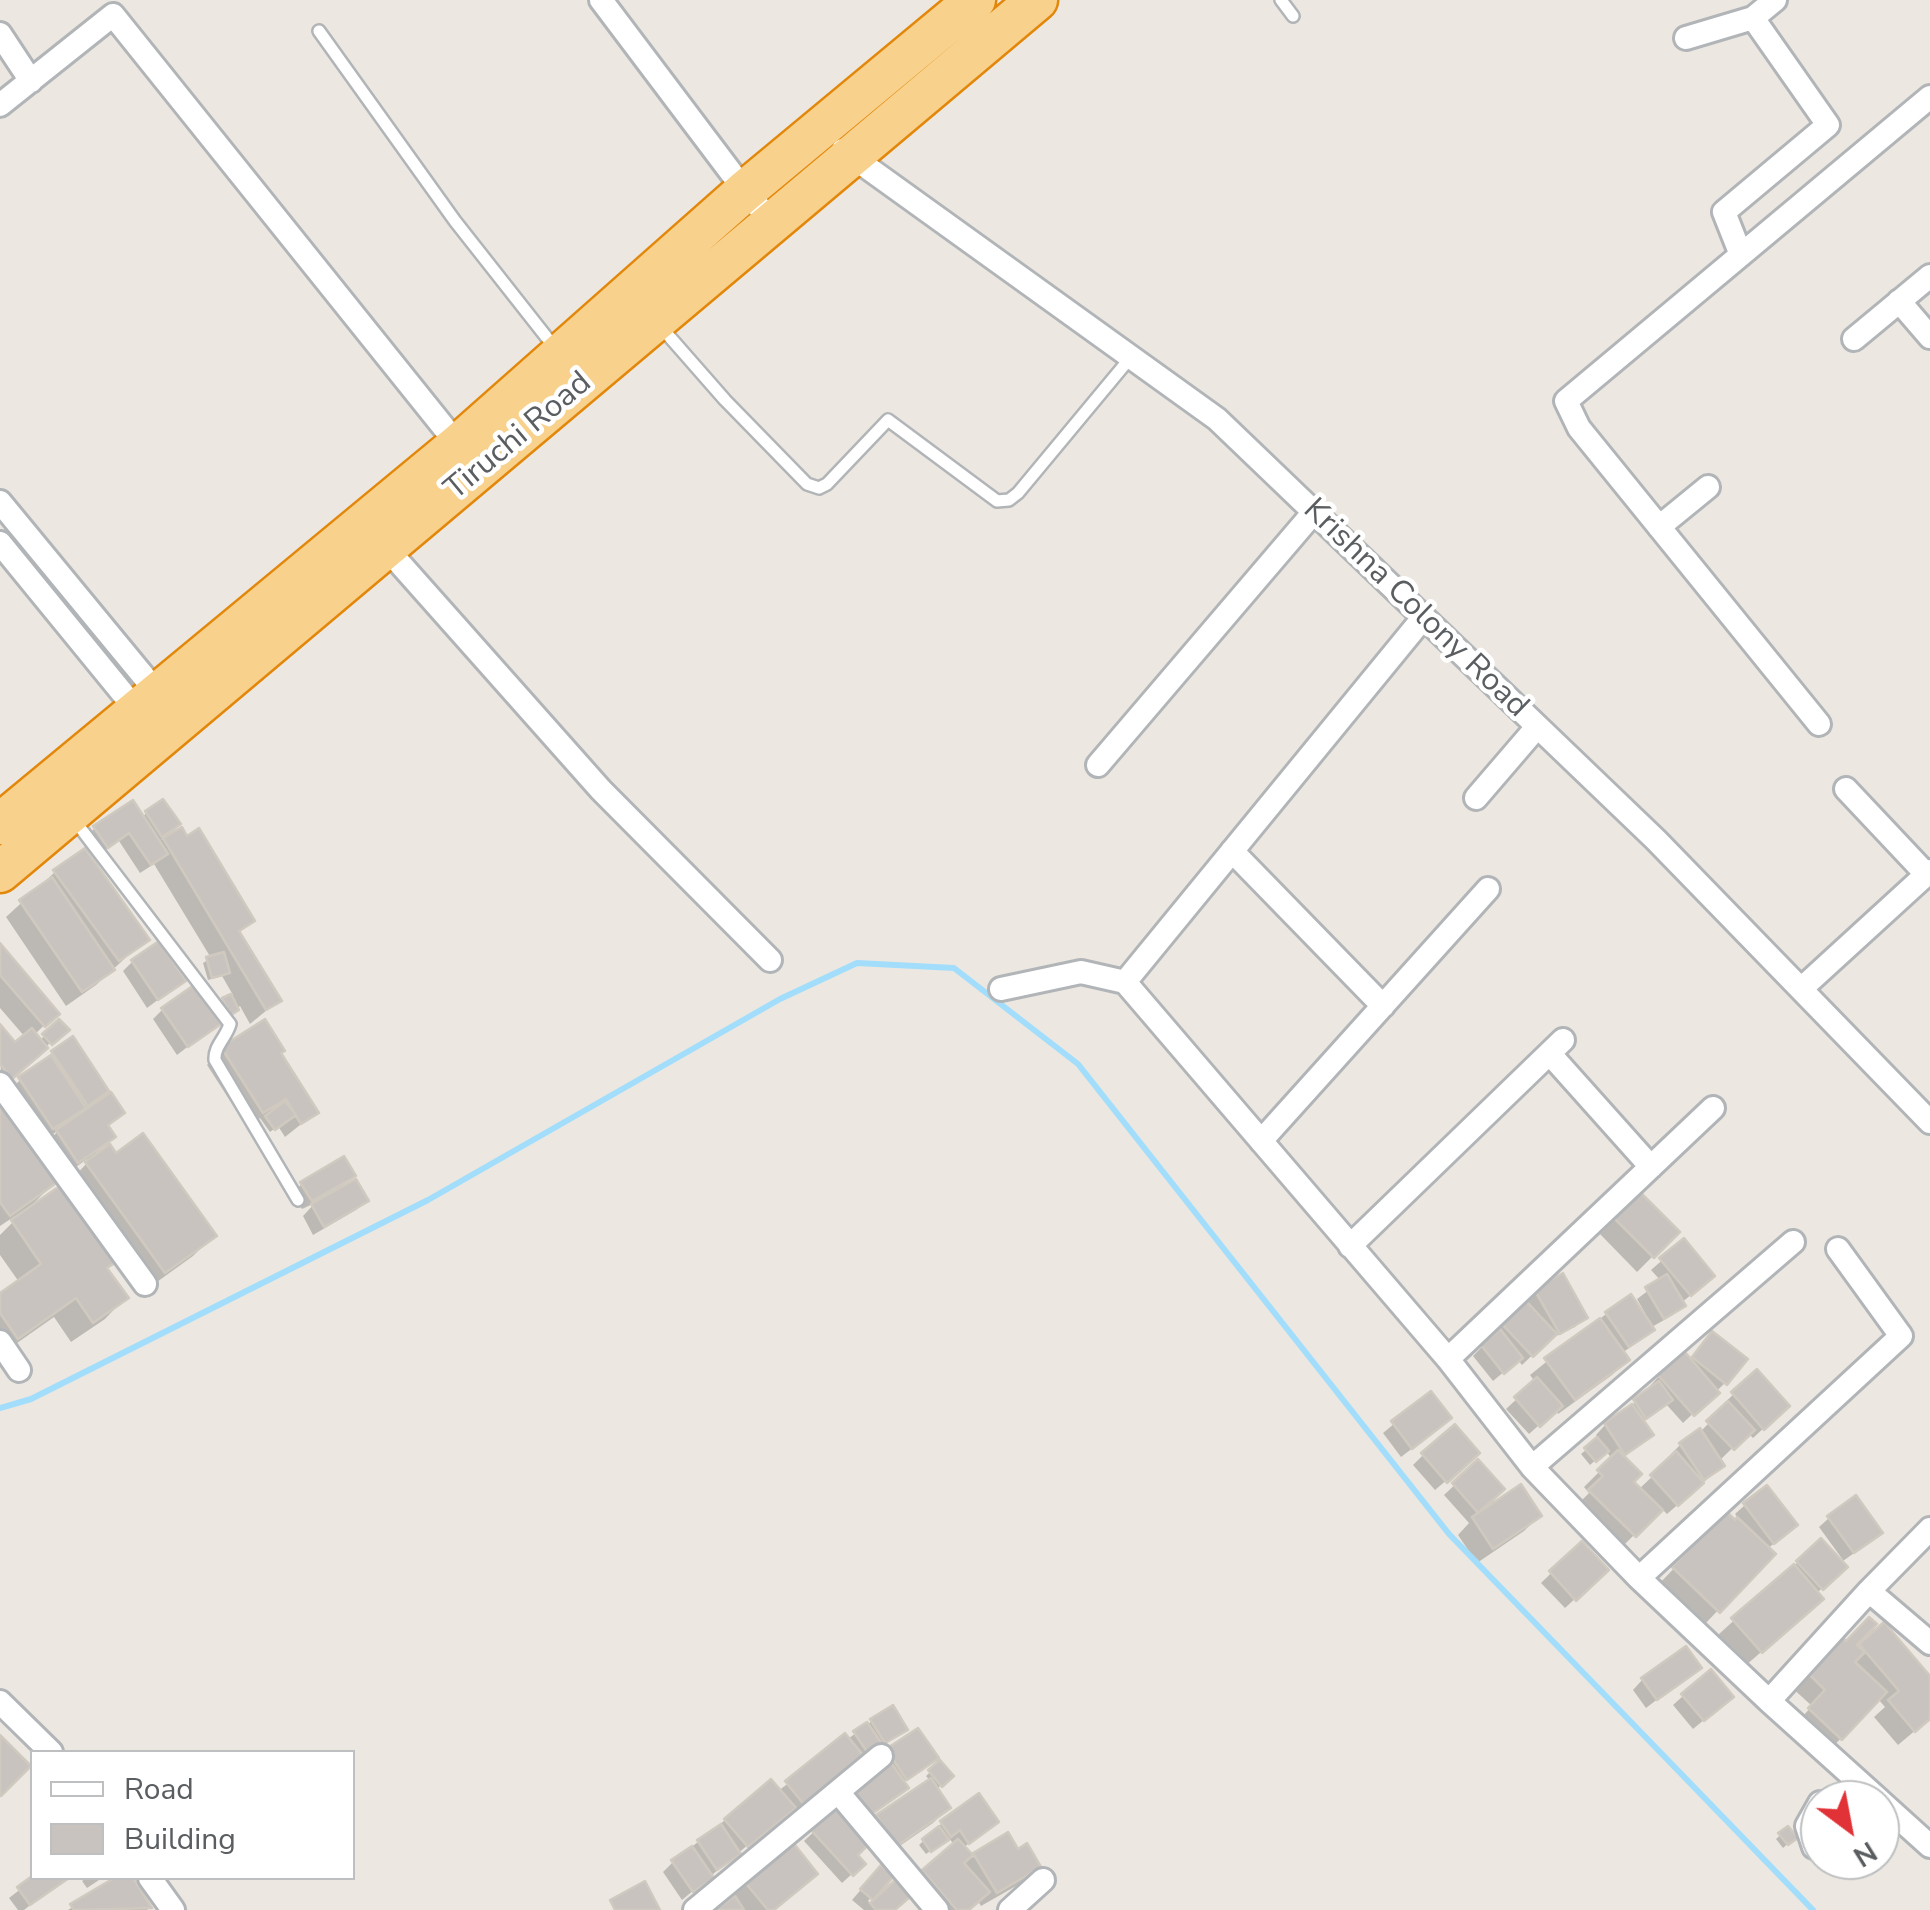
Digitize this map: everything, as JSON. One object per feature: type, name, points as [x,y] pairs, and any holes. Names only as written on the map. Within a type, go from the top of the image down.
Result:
[{"type":"highway","points":[[0,823],[458,445],[822,126],[975,0]]},
{"type":"highway","name":"Tiruchi Road","points":[[0,872],[1037,0]]},
{"type":"street","points":[[600,0],[773,223]]},
{"type":"street","points":[[1686,38],[1753,18],[1775,0]]},
{"type":"street","points":[[0,105],[113,15],[458,445]]},
{"type":"street","points":[[1741,254],[1724,212],[1828,125],[1753,18]]},
{"type":"street","points":[[0,34],[31,80]]},
{"type":"street","points":[[1819,724],[1579,428],[1566,401],[1930,96]]},
{"type":"street","name":"Krishna Colony Road","points":[[822,126],[849,156],[1217,419],[1656,840],[1801,990],[1927,1111]]},
{"type":"street","points":[[1854,339],[1930,276]]},
{"type":"street","points":[[1899,302],[1930,337]]},
{"type":"street","points":[[1659,526],[1708,487]]},
{"type":"street","points":[[0,502],[148,703]]},
{"type":"street","points":[[1098,765],[1314,512]]},
{"type":"street","points":[[0,543],[148,703]]},
{"type":"street","points":[[386,548],[601,790],[770,960]]},
{"type":"street","points":[[1125,982],[1423,618]]},
{"type":"street","points":[[1476,798],[1537,727]]},
{"type":"street","points":[[1801,990],[1928,873],[1846,789]]},
{"type":"street","points":[[1232,851],[1384,1006]]},
{"type":"street","points":[[1261,1142],[1488,889]]},
{"type":"street","points":[[1001,988],[1081,972],[1125,982],[1448,1359],[1532,1467],[1639,1578],[1855,1780]]},
{"type":"street","points":[[1350,1246],[1556,1047],[1651,1167]]},
{"type":"street","points":[[0,1084],[146,1284]]},
{"type":"street","points":[[1448,1359],[1713,1108]]},
{"type":"street","points":[[1532,1467],[1792,1242]]},
{"type":"street","points":[[1639,1578],[1901,1336],[1838,1249]]},
{"type":"street","points":[[0,1342],[19,1370]]},
{"type":"street","points":[[1770,1701],[1930,1529]]},
{"type":"street","points":[[1869,1591],[1930,1643]]},
{"type":"street","points":[[0,1702],[49,1750]]},
{"type":"street","points":[[695,1910],[881,1756]]},
{"type":"street","points":[[1833,1780],[1841,1765]]},
{"type":"street","points":[[838,1792],[937,1910]]},
{"type":"street","points":[[1900,1822],[1930,1846]]},
{"type":"street","points":[[151,1880],[173,1910]]},
{"type":"street","points":[[1010,1910],[1043,1880]]},
{"type":"lane","points":[[1281,0],[1293,16]]},
{"type":"lane","points":[[319,31],[455,220],[561,356]]},
{"type":"lane","points":[[656,321],[724,400],[807,484],[818,488],[827,484],[888,420],[997,501],[1009,500],[1131,358]]},
{"type":"lane","points":[[70,814],[230,1024],[214,1050],[215,1060],[298,1200]]},
{"type":"building","points":[[163,799],[181,824],[162,837],[145,811]]},
{"type":"building","points":[[133,800],[168,854],[151,865],[129,833],[108,848],[93,826]]},
{"type":"building","points":[[182,827],[187,836],[199,828],[255,921],[239,931],[282,1001],[266,1010],[163,838]]},
{"type":"building","points":[[85,848],[150,940],[119,961],[53,870]]},
{"type":"building","points":[[52,877],[115,970],[82,992],[19,900]]},
{"type":"building","points":[[159,941],[186,981],[158,1000],[131,960]]},
{"type":"building","points":[[0,943],[60,1014],[45,1027],[0,975]]},
{"type":"building","points":[[224,952],[230,973],[212,978],[206,957]]},
{"type":"building","points":[[194,985],[221,1024],[188,1047],[161,1008]]},
{"type":"building","points":[[231,994],[239,1010],[231,1015],[222,998]]},
{"type":"building","points":[[59,1019],[70,1030],[52,1045],[42,1034]]},
{"type":"building","points":[[265,1019],[285,1051],[281,1053],[319,1113],[301,1124],[286,1099],[263,1113],[221,1047]]},
{"type":"building","points":[[0,1024],[15,1042],[32,1028],[48,1048],[12,1079],[0,1064]]},
{"type":"building","points":[[73,1036],[109,1091],[88,1106],[51,1051]]},
{"type":"building","points":[[51,1055],[86,1108],[53,1129],[18,1077]]},
{"type":"building","points":[[111,1092],[125,1113],[108,1125],[116,1137],[78,1163],[56,1130]]},
{"type":"building","points":[[0,1095],[59,1181],[10,1216],[0,1202]]},
{"type":"building","points":[[285,1101],[296,1115],[275,1130],[265,1116]]},
{"type":"building","points":[[143,1133],[217,1236],[165,1273],[85,1162],[110,1144],[116,1153]]},
{"type":"building","points":[[344,1156],[356,1176],[312,1201],[300,1182]]},
{"type":"building","points":[[356,1179],[369,1201],[324,1227],[311,1204]]},
{"type":"building","points":[[64,1183],[118,1261],[107,1268],[129,1298],[93,1323],[76,1298],[18,1339],[0,1313],[0,1293],[41,1264],[11,1220]]},
{"type":"building","points":[[1639,1191],[1680,1232],[1654,1258],[1613,1217]]},
{"type":"building","points":[[1684,1238],[1715,1276],[1691,1296],[1659,1258]]},
{"type":"building","points":[[1563,1273],[1588,1318],[1560,1334],[1534,1289]]},
{"type":"building","points":[[1667,1274],[1686,1306],[1664,1319],[1645,1287]]},
{"type":"building","points":[[1631,1294],[1655,1330],[1629,1347],[1605,1312]]},
{"type":"building","points":[[1525,1300],[1557,1334],[1533,1357],[1501,1323]]},
{"type":"building","points":[[1600,1318],[1630,1360],[1575,1400],[1544,1358]]},
{"type":"building","points":[[1500,1329],[1523,1358],[1504,1374],[1481,1345]]},
{"type":"building","points":[[1712,1331],[1748,1359],[1727,1385],[1692,1357]]},
{"type":"building","points":[[1684,1351],[1720,1393],[1694,1416],[1657,1374]]},
{"type":"building","points":[[1757,1369],[1790,1406],[1764,1430],[1731,1392]]},
{"type":"building","points":[[1537,1377],[1563,1406],[1540,1427],[1514,1397]]},
{"type":"building","points":[[1659,1381],[1673,1400],[1646,1419],[1633,1399]]},
{"type":"building","points":[[1431,1391],[1452,1418],[1412,1449],[1391,1421]]},
{"type":"building","points":[[1728,1401],[1755,1430],[1734,1450],[1706,1421]]},
{"type":"building","points":[[1632,1404],[1654,1435],[1625,1455],[1604,1423]]},
{"type":"building","points":[[1455,1424],[1480,1453],[1447,1483],[1421,1453]]},
{"type":"building","points":[[1700,1428],[1725,1466],[1704,1480],[1679,1443]]},
{"type":"building","points":[[1597,1437],[1609,1451],[1596,1462],[1584,1448]]},
{"type":"building","points":[[1618,1450],[1642,1474],[1634,1482],[1663,1510],[1636,1537],[1588,1490],[1603,1476],[1597,1470]]},
{"type":"building","points":[[1676,1451],[1704,1483],[1678,1506],[1650,1475]]},
{"type":"building","points":[[1478,1459],[1505,1489],[1478,1513],[1452,1483]]},
{"type":"building","points":[[1521,1484],[1542,1516],[1493,1549],[1472,1517]]},
{"type":"building","points":[[1767,1485],[1798,1525],[1774,1544],[1743,1503]]},
{"type":"building","points":[[1856,1495],[1883,1533],[1854,1553],[1827,1516]]},
{"type":"building","points":[[1726,1511],[1776,1554],[1720,1613],[1672,1567]]},
{"type":"building","points":[[1821,1538],[1848,1567],[1823,1590],[1796,1561]]},
{"type":"building","points":[[1582,1541],[1609,1570],[1576,1601],[1549,1571]]},
{"type":"building","points":[[1794,1564],[1824,1599],[1762,1653],[1731,1618]]},
{"type":"building","points":[[1869,1617],[1877,1624],[1857,1645],[1865,1652],[1855,1662],[1887,1692],[1842,1740],[1808,1708],[1825,1690],[1804,1669],[1838,1633],[1846,1641]]},
{"type":"building","points":[[1884,1622],[1930,1676],[1930,1719],[1915,1732],[1888,1700],[1899,1691],[1859,1644]]},
{"type":"building","points":[[1686,1646],[1702,1668],[1657,1700],[1641,1678]]},
{"type":"building","points":[[1711,1669],[1734,1697],[1704,1721],[1681,1694]]},
{"type":"building","points":[[893,1705],[908,1730],[885,1743],[870,1719]]},
{"type":"building","points":[[867,1722],[884,1747],[870,1756],[853,1731]]},
{"type":"building","points":[[918,1728],[939,1758],[907,1780],[886,1749]]},
{"type":"building","points":[[845,1733],[866,1759],[806,1807],[785,1781]]},
{"type":"building","points":[[0,1735],[30,1767],[0,1794]]},
{"type":"building","points":[[889,1760],[909,1788],[869,1816],[849,1787]]},
{"type":"building","points":[[940,1760],[954,1776],[942,1787],[928,1770]]},
{"type":"building","points":[[931,1778],[951,1808],[897,1846],[876,1815]]},
{"type":"building","points":[[771,1779],[796,1808],[748,1847],[724,1819]]},
{"type":"building","points":[[979,1793],[999,1822],[969,1844],[960,1830],[951,1837],[940,1821]]},
{"type":"building","points":[[838,1806],[871,1842],[858,1855],[866,1864],[853,1876],[811,1830]]},
{"type":"building","points":[[721,1824],[741,1854],[717,1870],[697,1840]]},
{"type":"building","points":[[939,1826],[949,1840],[931,1852],[922,1839]]},
{"type":"building","points":[[1788,1826],[1798,1838],[1788,1845],[1778,1833]]},
{"type":"building","points":[[1008,1832],[1018,1849],[1027,1843],[1041,1867],[997,1893],[973,1853]]},
{"type":"building","points":[[958,1839],[973,1855],[964,1863],[990,1892],[969,1910],[957,1910],[922,1870]]},
{"type":"building","points":[[791,1840],[818,1874],[774,1910],[768,1910],[743,1880]]},
{"type":"building","points":[[692,1846],[714,1878],[693,1892],[671,1860]]},
{"type":"building","points":[[881,1865],[894,1876],[873,1900],[860,1889]]},
{"type":"building","points":[[903,1873],[918,1890],[895,1910],[876,1910],[870,1903]]},
{"type":"building","points":[[30,1877],[66,1880],[30,1905],[17,1887]]},
{"type":"building","points":[[111,1880],[134,1880],[152,1908],[74,1910],[70,1904]]},
{"type":"building","points":[[645,1881],[660,1910],[615,1910],[610,1900]]},
{"type":"building","points":[[735,1896],[744,1910],[715,1910]]},
{"type":"waterway","points":[[0,1408],[31,1399],[428,1200],[780,999],[857,963],[954,968],[1078,1064],[1449,1534],[1813,1910]]}]
